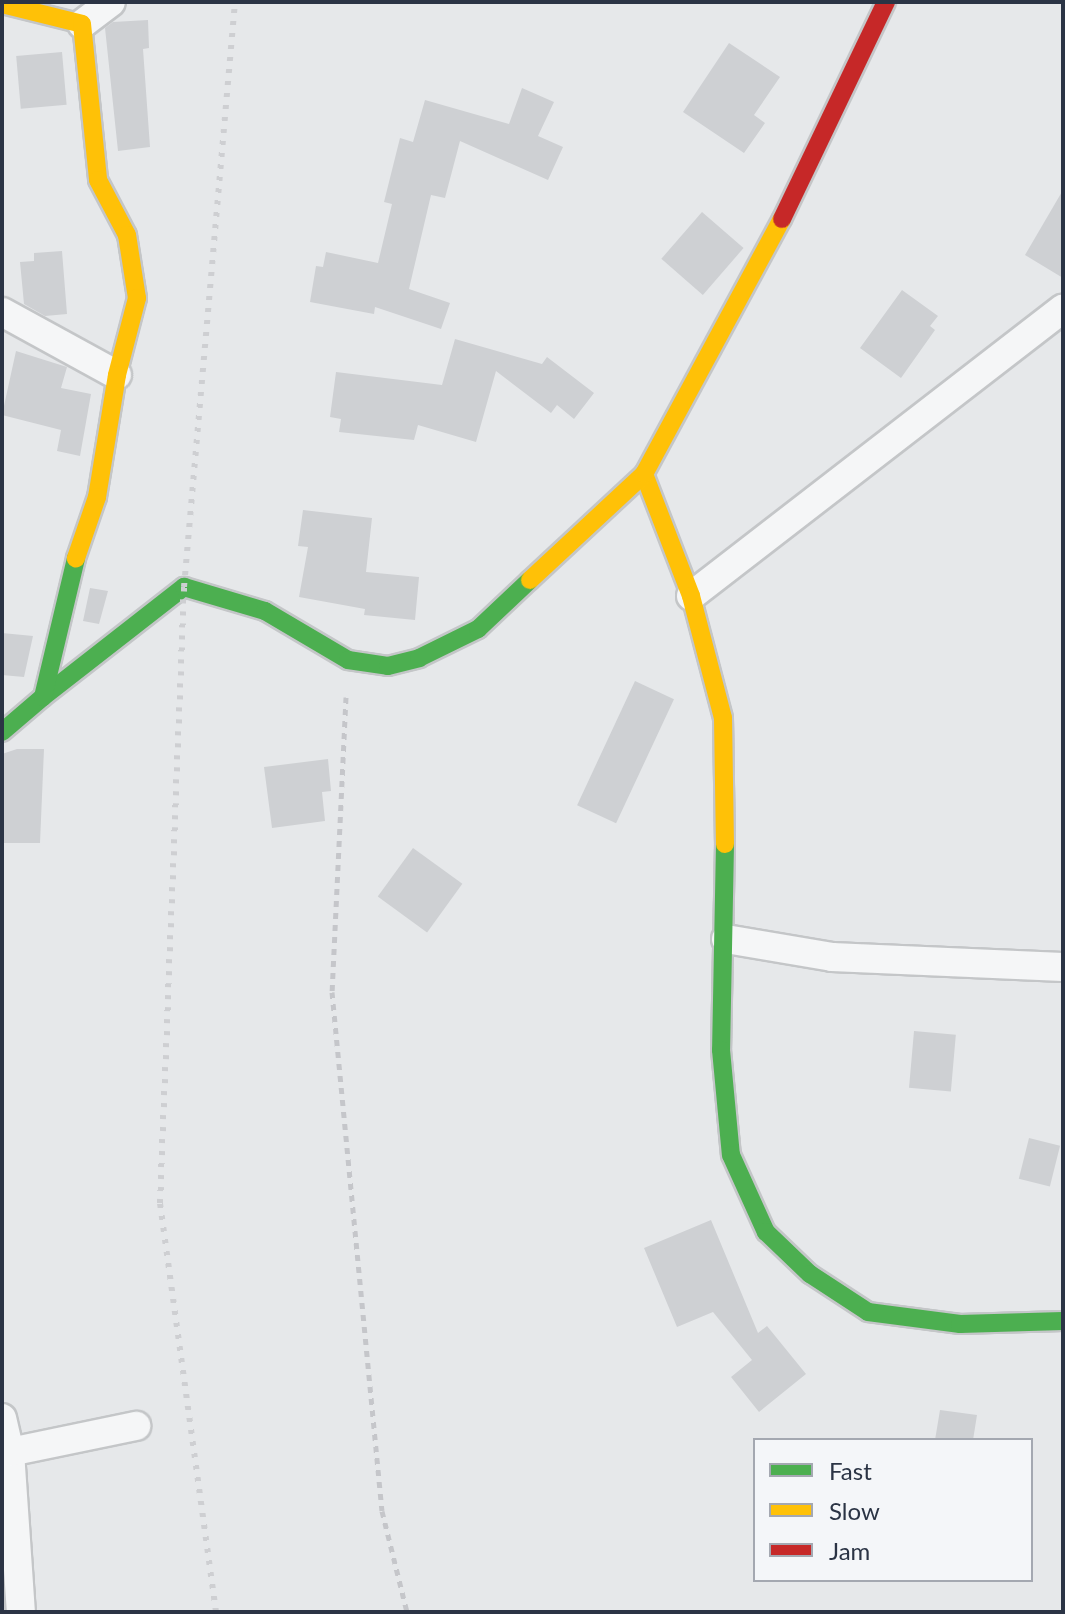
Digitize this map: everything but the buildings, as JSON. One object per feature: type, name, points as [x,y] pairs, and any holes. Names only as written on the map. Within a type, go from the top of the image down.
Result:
[{"type":"street","points":[[82,24],[111,2]]},
{"type":"street","points":[[2,732],[184,587],[265,611],[348,660],[398,663],[478,629],[644,474],[758,269],[886,2]]},
{"type":"street","points":[[2,4],[82,24]]},
{"type":"street","points":[[43,697],[68,582],[97,497],[117,375],[137,298],[127,235],[98,180],[82,24]]},
{"type":"street","points":[[691,596],[1063,309]]},
{"type":"street","points":[[2,312],[117,375]]},
{"type":"street","points":[[644,474],[691,596],[723,718],[726,939],[721,1050],[731,1155],[766,1232],[810,1274],[868,1312],[960,1324],[1063,1321]]},
{"type":"street","points":[[726,939],[832,957],[1063,967]]},
{"type":"street","points":[[2,1418],[10,1452],[21,1612]]},
{"type":"street","points":[[10,1452],[136,1426]]},
{"type":"path","points":[[348,660],[332,992],[382,1511],[407,1612]]},
{"type":"railway","points":[[216,1612],[160,1203],[184,587],[235,2]]},
{"type":"traffic: fast","points":[[2,732],[43,697],[76,558]]},
{"type":"traffic: fast","points":[[43,697],[184,587],[265,611],[348,660],[388,666],[419,658],[478,629],[530,580]]},
{"type":"traffic: fast","points":[[725,844],[721,1050],[731,1155],[766,1232],[810,1274],[868,1312],[960,1324],[1063,1321]]},
{"type":"traffic: slow","points":[[2,4],[82,24],[98,180],[127,235],[137,298],[117,375],[97,497],[76,558]]},
{"type":"traffic: slow","points":[[530,580],[644,474],[782,219]]},
{"type":"traffic: slow","points":[[644,474],[691,596],[723,718],[725,844]]},
{"type":"traffic: jam","points":[[782,219],[886,2]]}]
